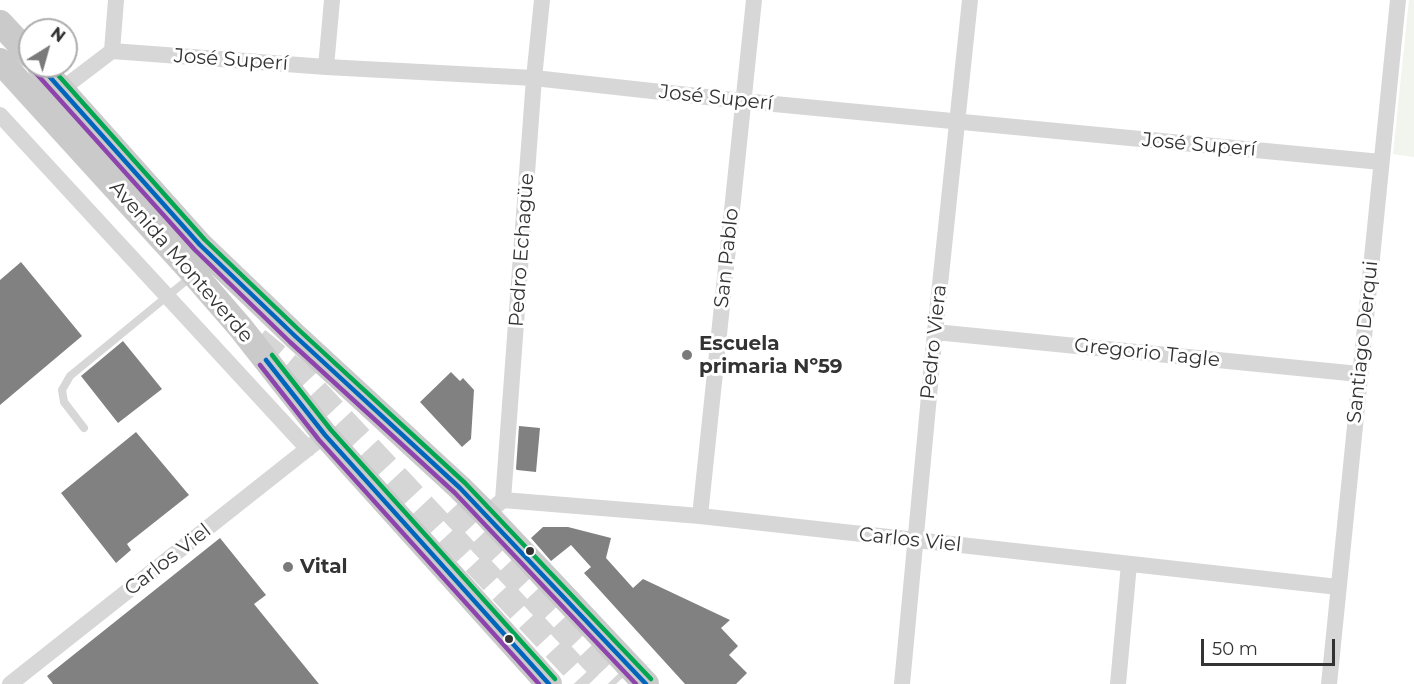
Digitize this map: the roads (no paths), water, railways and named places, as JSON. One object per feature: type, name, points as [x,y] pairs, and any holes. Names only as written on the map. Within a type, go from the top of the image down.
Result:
[{"type":"main road","points":[[0,23],[18,42]]},
{"type":"main road","name":"Avenida Monteverde","points":[[0,61],[240,327],[317,442],[420,542],[549,684]]},
{"type":"main road","name":"Avenida Monteverde","points":[[51,78],[200,245],[436,465],[495,507],[646,684]]},
{"type":"street","points":[[62,89],[112,51],[116,0]]},
{"type":"street","points":[[326,67],[332,0]]},
{"type":"street","name":"Pedro Echagüe","points":[[495,507],[542,0]]},
{"type":"street","name":"San Pablo","points":[[700,516],[754,0]]},
{"type":"street","name":"Pedro Viera","points":[[902,684],[935,332],[970,0]]},
{"type":"street","name":"Santiago Derqui","points":[[1329,684],[1398,0]]},
{"type":"street","name":"José Superí","points":[[112,51],[326,67],[534,78],[743,101],[1381,162]]},
{"type":"street","points":[[0,115],[167,296],[317,442]]},
{"type":"street","name":"Gregorio Tagle","points":[[935,332],[1359,374]]},
{"type":"street","name":"Carlos Viel","points":[[10,684],[317,442]]},
{"type":"street","name":"Carlos Viel","points":[[495,507],[700,516],[1338,587]]},
{"type":"street","points":[[1118,684],[1130,564]]},
{"type":"lane","points":[[84,428],[64,402],[62,390],[70,376],[194,274]]},
{"type":"tunnel","points":[[257,340],[303,378],[589,684]]},
{"type":"tunnel","points":[[451,510],[616,684]]},
{"type":"place","name":"Escuela primaria Nº59","points":[[687,355]]},
{"type":"place","name":"Vital","points":[[288,567]]}]
